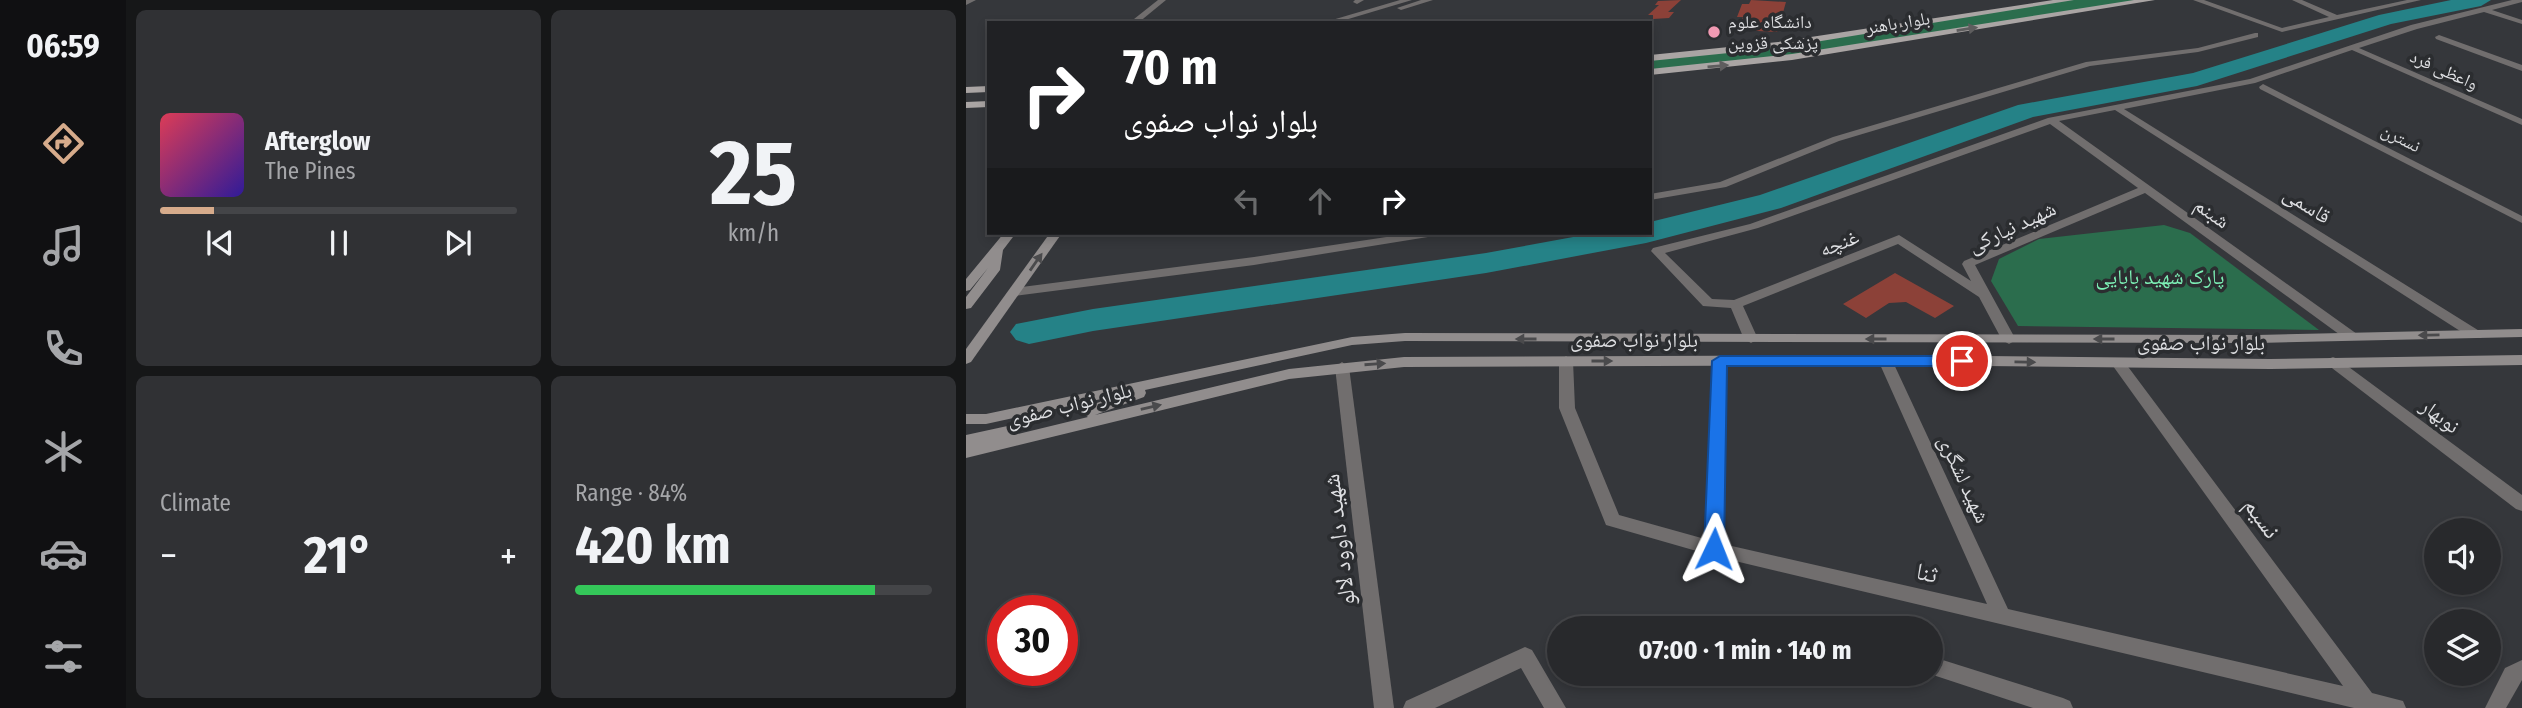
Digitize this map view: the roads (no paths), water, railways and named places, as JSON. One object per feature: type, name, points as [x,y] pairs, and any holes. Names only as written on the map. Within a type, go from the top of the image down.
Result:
[{"type":"main road","name":"بلوار باهنر","points":[[1652,58],[1778,45],[2070,0]]},
{"type":"main road","name":"بلوار باهنر","points":[[1652,72],[1792,57],[2151,0]]},
{"type":"main road","points":[[966,90],[987,89]]},
{"type":"main road","points":[[966,105],[987,104]]},
{"type":"main road","points":[[966,287],[1008,235]]},
{"type":"main road","points":[[967,357],[1055,235]]},
{"type":"main road","points":[[966,305],[994,270],[997,249]]},
{"type":"main road","name":"بلوار نواب صفوی","points":[[966,419],[986,419],[1352,341],[1379,339],[2257,339],[2522,333]]},
{"type":"main road","points":[[2257,339],[2270,364]]},
{"type":"main road","name":"بلوار نواب صفوی","points":[[966,452],[1289,374],[1342,367],[1446,361],[1885,360],[2270,364],[2522,360]]},
{"type":"main road","points":[[966,441],[1104,408],[1169,380]]},
{"type":"street","points":[[966,3],[972,0]]},
{"type":"street","points":[[1136,21],[1162,0]]},
{"type":"street","points":[[1333,21],[1408,0]]},
{"type":"street","points":[[1356,21],[1429,0]]},
{"type":"street","points":[[2197,0],[2282,30],[2417,0]]},
{"type":"street","points":[[2296,0],[2337,18]]},
{"type":"street","points":[[1751,339],[1736,304],[1708,303],[1657,251],[1754,226],[2050,120],[2252,81],[2414,27],[2521,0]]},
{"type":"street","points":[[2485,10],[2522,22]]},
{"type":"street","points":[[1652,198],[1722,185],[1836,139],[2089,64],[2198,50],[2255,35]]},
{"type":"street","points":[[2439,37],[2522,68]]},
{"type":"street","name":"واعظی فرد","points":[[2353,48],[2522,122]]},
{"type":"street","name":"نسترن","points":[[2263,87],[2522,220]]},
{"type":"street","name":"قاسمی","points":[[2117,108],[2476,335]]},
{"type":"street","name":"شبنم","points":[[2050,120],[2352,337]]},
{"type":"street","name":"شهید نیارکی","points":[[2009,340],[1968,264],[2145,189]]},
{"type":"street","points":[[1014,292],[1391,236]]},
{"type":"street","name":"غنچه","points":[[1736,304],[1899,239],[1982,294]]},
{"type":"street","name":"شهید لشگری","points":[[1885,360],[2002,616]]},
{"type":"street","name":"ثنا","points":[[1566,361],[1567,408],[1612,520],[1714,549],[2396,708]]},
{"type":"street","points":[[1714,549],[1720,361]]},
{"type":"street","name":"نوبهار","points":[[2333,362],[2522,504]]},
{"type":"street","name":"نسیم","points":[[2118,363],[2366,701]]},
{"type":"street","name":"شهید داوود لالو","points":[[1342,367],[1384,708]]},
{"type":"street","points":[[1413,708],[1525,656],[1556,708]]},
{"type":"street","points":[[1943,669],[2063,708]]},
{"type":"street","points":[[2495,708],[2512,675],[2522,669]]},
{"type":"waterway","points":[[1652,232],[1770,202],[2027,110],[2197,79],[2386,19],[2481,0]]},
{"type":"waterway","points":[[1029,332],[1093,320],[1486,263],[1635,235]]},
{"type":"place","name":"دانشگاه علوم پزشکی قزوین","points":[[1714,32]]},
{"type":"park label","name":"پارک شهید بابایی","points":[[2160,277]]}]
